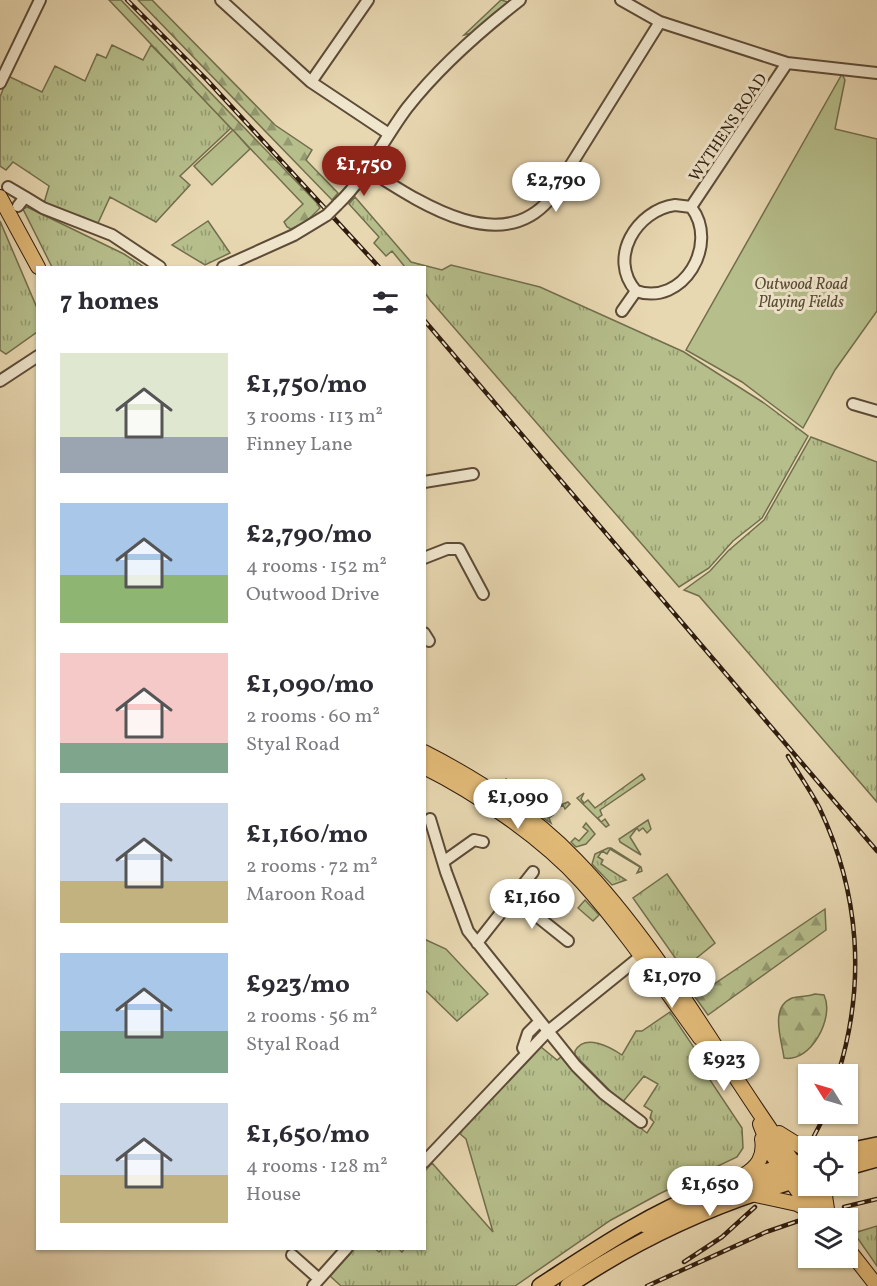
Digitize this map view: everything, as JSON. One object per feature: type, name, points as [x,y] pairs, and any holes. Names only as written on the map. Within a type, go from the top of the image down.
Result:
[{"type":"highway","points":[[858,1149],[877,1145]]},
{"type":"highway","points":[[858,1164],[877,1159]]},
{"type":"highway","points":[[540,1286],[627,1232],[682,1202],[729,1183],[798,1173]]},
{"type":"highway","points":[[568,1286],[645,1239],[798,1174]]},
{"type":"main road","points":[[4,192],[38,266]]},
{"type":"main road","points":[[426,753],[492,792],[562,847],[606,893],[702,1040],[718,1053],[757,1113],[782,1136],[798,1145]]},
{"type":"main road","points":[[426,768],[514,824],[568,868],[646,953]]},
{"type":"main road","points":[[757,1113],[768,1146],[798,1171]]},
{"type":"main road","points":[[729,1183],[753,1170],[762,1155],[763,1142],[757,1113]]},
{"type":"main road","points":[[858,1160],[877,1159]]},
{"type":"main road","points":[[858,1168],[877,1159]]},
{"type":"main road","points":[[627,1232],[667,1219],[749,1184],[798,1173]]},
{"type":"main road","points":[[750,1194],[806,1208]]},
{"type":"main road","points":[[858,1262],[877,1286]]},
{"type":"street","points":[[0,83],[40,0]]},
{"type":"street","points":[[223,0],[311,82],[389,134]]},
{"type":"street","points":[[311,82],[368,0]]},
{"type":"street","points":[[225,266],[294,236],[327,215],[367,169],[389,134],[443,67],[520,0]]},
{"type":"street","points":[[621,0],[660,22],[787,63],[877,73]]},
{"type":"street","points":[[367,169],[423,205],[456,217],[487,223],[509,224],[531,216],[549,200],[660,22]]},
{"type":"street","name":"WYTHENS ROAD","points":[[692,207],[787,63]]},
{"type":"street","points":[[4,192],[22,202],[112,235],[158,266]]},
{"type":"street","points":[[675,205],[692,207],[703,230],[698,260],[682,281],[659,293],[636,291],[629,283],[625,268],[627,244],[634,230],[645,218],[660,209],[675,205]]},
{"type":"street","points":[[622,311],[636,291]]},
{"type":"street","points":[[0,381],[36,357]]},
{"type":"street","points":[[853,404],[877,411]]},
{"type":"street","points":[[426,482],[472,474]]},
{"type":"street","points":[[426,557],[447,549],[459,549],[483,594]]},
{"type":"street","points":[[430,819],[463,921],[477,943],[547,1032],[595,1086],[641,1122]]},
{"type":"street","points":[[442,861],[474,840],[483,842]]},
{"type":"street","points":[[477,943],[533,872]]},
{"type":"street","points":[[513,897],[568,941]]},
{"type":"street","points":[[426,1160],[547,1032],[646,953]]},
{"type":"street","points":[[526,1053],[523,1048],[526,1039],[539,1022]]},
{"type":"street","points":[[292,1255],[316,1282],[344,1250]]},
{"type":"green space","points":[[109,0],[121,0],[317,203],[320,208],[306,222],[291,229],[287,227],[284,222],[303,204]]},
{"type":"green space","points":[[138,0],[152,0],[275,125],[312,150],[306,160],[338,193],[332,200]]},
{"type":"green space","points":[[501,0],[508,2],[472,33],[464,35]]},
{"type":"green space","points":[[112,45],[143,60],[151,45],[232,127],[180,176],[190,185],[156,222],[110,197],[98,223],[44,203],[49,186],[13,162],[6,170],[0,166],[0,97],[8,76],[42,92],[55,66],[85,81],[97,54],[106,58]]},
{"type":"green space","name":"Outwood Road Playing Fields","points":[[842,74],[845,80],[835,129],[877,139],[877,311],[835,370],[803,428],[742,382],[686,350]]},
{"type":"green space","points":[[233,130],[250,149],[212,185],[194,166]]},
{"type":"green space","points":[[355,197],[411,262],[442,270],[451,265],[540,287],[684,352],[764,403],[808,436],[762,518],[733,541],[709,568],[679,587],[430,300],[426,294],[426,266],[404,266],[392,251],[386,256],[374,243],[379,237],[349,204]]},
{"type":"green space","points":[[27,207],[124,254],[142,266],[52,266],[23,209]]},
{"type":"green space","points":[[0,221],[36,306],[36,333],[6,354],[0,350]]},
{"type":"green space","points":[[208,221],[230,253],[205,265],[172,245]]},
{"type":"green space","points":[[811,437],[877,462],[877,802],[699,596],[684,590],[710,571],[728,551],[764,520]]},
{"type":"green space","points":[[642,774],[645,779],[600,810],[602,815],[598,818],[601,822],[577,798],[584,793],[581,799],[584,803],[588,800],[595,808]]},
{"type":"green space","points":[[506,779],[521,798],[517,800],[498,788]]},
{"type":"green space","points":[[568,802],[570,804],[565,809],[563,805],[551,811],[553,815],[549,818],[551,823],[536,813],[541,805],[548,804],[550,809]]},
{"type":"green space","points":[[605,819],[609,825],[606,827],[601,822]]},
{"type":"green space","points":[[648,820],[651,829],[647,833],[643,828],[639,831],[637,828],[630,837],[641,855],[620,842],[619,839]]},
{"type":"green space","points":[[586,823],[595,834],[586,844],[576,847],[571,842],[575,838],[579,841],[588,831],[583,827]]},
{"type":"green space","points":[[608,848],[611,848],[641,867],[642,871],[637,873],[640,867],[610,849],[607,854],[602,851],[598,857],[603,860],[601,864],[626,880],[612,885],[592,864],[595,854]]},
{"type":"green space","points":[[667,874],[715,943],[683,969],[633,898]]},
{"type":"green space","points":[[585,900],[599,915],[593,921],[578,908]]},
{"type":"green space","points":[[825,909],[826,930],[708,1015],[695,997]]},
{"type":"green space","points":[[426,940],[446,949],[488,994],[457,1021],[426,991]]},
{"type":"green space","points":[[815,994],[824,995],[827,1004],[823,1026],[818,1037],[803,1053],[794,1058],[784,1058],[779,1025],[781,1009],[785,1002],[792,998]]},
{"type":"green space","points":[[670,1012],[697,1052],[706,1074],[742,1128],[743,1148],[737,1157],[611,1220],[515,1286],[341,1286],[330,1276],[353,1250],[376,1250],[379,1252],[381,1250],[400,1250],[402,1252],[404,1250],[426,1250],[426,1170],[432,1163],[493,1232],[466,1139],[459,1133],[541,1047],[557,1060],[561,1057],[600,1098],[647,1133],[654,1122],[650,1118],[652,1111],[644,1106],[658,1084],[644,1076],[622,1103],[575,1055],[579,1046],[591,1042],[604,1045],[622,1055],[636,1031],[642,1031]]},
{"type":"green space","points":[[877,1226],[877,1266],[858,1239],[858,1232]]},
{"type":"railway","points":[[127,0],[207,80],[378,266]]},
{"type":"railway","points":[[426,322],[877,851]]},
{"type":"railway","points":[[788,756],[819,807],[833,839],[850,906],[855,973],[853,1006],[841,1064]]},
{"type":"railway","points":[[814,1136],[820,1124]]},
{"type":"railway","points":[[844,1207],[877,1199]]},
{"type":"railway","points":[[684,1262],[722,1237],[755,1207]]},
{"type":"railway","points":[[647,1286],[766,1232],[798,1221]]}]
